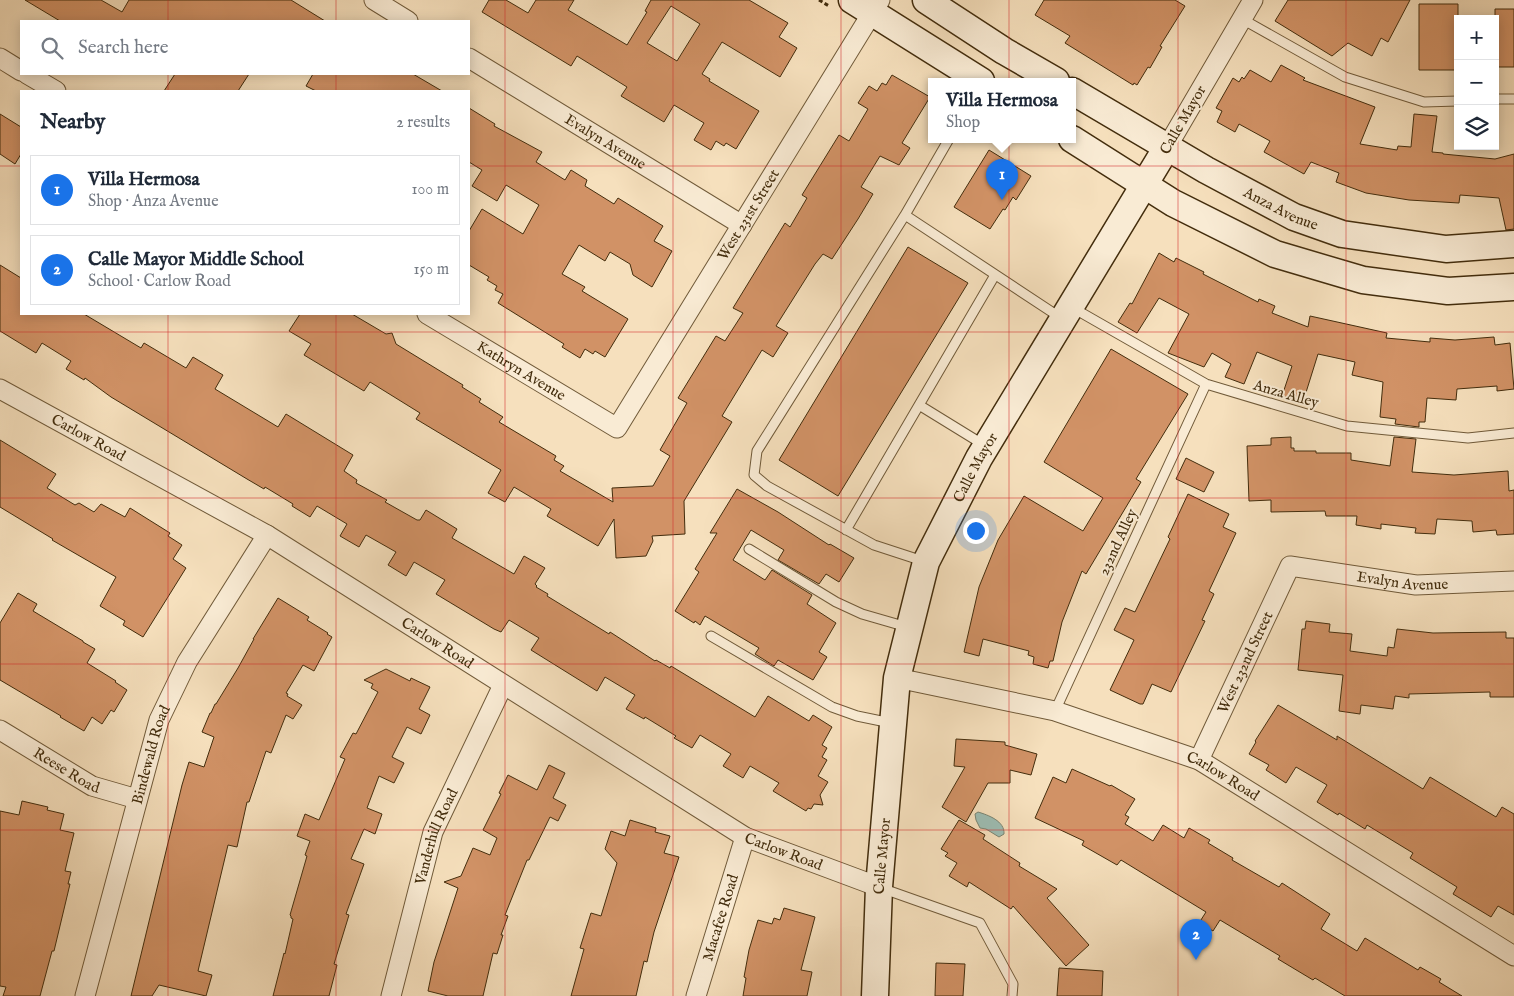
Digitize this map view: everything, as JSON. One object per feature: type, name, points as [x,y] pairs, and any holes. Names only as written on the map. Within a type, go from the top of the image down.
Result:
[{"type":"main road","points":[[926,0],[1004,51],[1051,78]]},
{"type":"main road","points":[[868,4],[977,78]]},
{"type":"main road","name":"Anza Avenue","points":[[1076,93],[1206,170],[1294,218],[1342,234],[1446,249],[1514,244]]},
{"type":"main road","points":[[1076,142],[1173,203],[1275,254],[1363,280],[1448,292],[1514,287]]},
{"type":"main road","name":"Calle Mayor","points":[[876,996],[879,887],[897,678],[926,562],[986,446],[1167,147]]},
{"type":"street","points":[[374,0],[406,20]]},
{"type":"street","name":"Calle Mayor","points":[[1167,147],[1253,0]]},
{"type":"street","name":"West 231st Street","points":[[617,428],[742,225],[868,4]]},
{"type":"street","points":[[0,58],[20,70]]},
{"type":"street","name":"Evalyn Avenue","points":[[470,59],[742,225]]},
{"type":"street","points":[[28,75],[54,90]]},
{"type":"street","name":"Kathryn Avenue","points":[[428,315],[617,428]]},
{"type":"street","name":"Carlow Road","points":[[0,388],[267,535],[745,838],[879,887]]},
{"type":"street","name":"Bindewald Road","points":[[85,996],[159,720],[187,662],[267,535]]},
{"type":"street","name":"Evalyn Avenue","points":[[1290,566],[1416,585],[1514,581]]},
{"type":"street","name":"West 232nd Street","points":[[1199,760],[1290,566]]},
{"type":"street","name":"Carlow Road","points":[[897,678],[1055,712],[1199,760],[1514,956]]},
{"type":"street","name":"Vanderhill Road","points":[[391,996],[433,832],[503,685]]},
{"type":"street","name":"Reese Road","points":[[0,730],[92,786],[137,799]]},
{"type":"street","name":"Macafee Road","points":[[696,996],[745,838]]},
{"type":"lane","points":[[1242,19],[1345,77],[1424,102],[1454,101]]},
{"type":"lane","points":[[1499,100],[1514,99]]},
{"type":"lane","points":[[926,562],[874,545],[767,486],[754,475],[757,451],[904,216],[947,143]]},
{"type":"lane","name":"Anza Alley","points":[[904,216],[995,275],[1206,384],[1347,426],[1468,438],[1514,433]]},
{"type":"lane","points":[[846,530],[995,275]]},
{"type":"lane","name":"232nd Alley","points":[[1055,712],[1206,384]]},
{"type":"lane","points":[[919,405],[986,446]]},
{"type":"lane","points":[[749,549],[836,602],[862,614],[910,627]]},
{"type":"lane","points":[[710,636],[832,707],[857,716],[893,723]]},
{"type":"lane","points":[[879,887],[980,922],[1013,984],[1012,996]]},
{"type":"water","points":[[978,812],[999,822],[1004,829],[1004,834],[999,837],[986,829],[980,828],[975,814]]},
{"type":"building","points":[[25,0],[101,0],[122,12],[129,0],[291,0],[323,20],[58,20]]},
{"type":"building","points":[[489,0],[506,0],[528,13],[536,0],[574,0],[568,10],[627,45],[647,12],[645,11],[651,0],[749,0],[788,23],[779,37],[797,48],[780,77],[722,42],[702,74],[710,79],[709,81],[759,111],[736,149],[726,143],[724,146],[716,141],[711,150],[694,140],[704,123],[674,105],[664,122],[621,96],[627,87],[577,56],[571,66],[482,12]],"holes":[[[671,6],[700,24],[677,61],[647,43]]]},
{"type":"building","points":[[1044,0],[1175,0],[1185,6],[1160,46],[1162,47],[1150,68],[1148,67],[1137,85],[1134,83],[1133,85],[1065,43],[1070,36],[1035,15]]},
{"type":"building","points":[[1288,0],[1410,0],[1388,42],[1381,38],[1372,56],[1348,43],[1332,56],[1275,21]]},
{"type":"building","points":[[1419,4],[1458,4],[1458,15],[1454,15],[1454,70],[1419,70]]},
{"type":"building","points":[[1495,9],[1514,9],[1514,67],[1499,67],[1499,15],[1495,15]]},
{"type":"building","points":[[1281,65],[1305,78],[1303,80],[1375,107],[1360,144],[1397,150],[1398,146],[1411,147],[1414,114],[1437,116],[1432,152],[1495,159],[1514,154],[1514,229],[1506,230],[1499,198],[1460,195],[1459,203],[1409,200],[1366,193],[1336,182],[1339,173],[1311,162],[1304,174],[1264,152],[1270,141],[1239,124],[1235,132],[1217,122],[1222,111],[1216,108],[1233,78],[1239,82],[1242,77],[1244,79],[1250,70],[1271,82]]},
{"type":"building","points":[[174,75],[248,75],[239,90],[165,90]]},
{"type":"building","points":[[312,75],[415,75],[440,90],[314,90],[306,86]]},
{"type":"building","points":[[892,75],[928,96],[928,100],[902,143],[910,148],[899,165],[880,156],[861,187],[873,194],[858,219],[832,259],[823,254],[815,264],[776,326],[788,333],[773,357],[762,350],[722,416],[732,422],[684,501],[685,534],[652,536],[653,541],[646,556],[616,558],[614,519],[598,546],[547,516],[551,509],[514,487],[505,502],[488,493],[501,470],[416,419],[420,413],[370,382],[364,391],[304,355],[311,344],[289,331],[299,315],[354,315],[386,334],[392,333],[396,344],[463,385],[462,387],[481,399],[479,402],[503,417],[499,422],[556,456],[554,460],[564,466],[560,471],[613,502],[612,488],[653,486],[670,456],[660,450],[687,403],[678,398],[716,336],[725,341],[743,313],[733,308],[785,223],[790,227],[807,198],[802,195],[839,135],[849,141],[868,109],[858,103],[869,86],[877,91],[882,83],[886,85]]},
{"type":"building","points":[[470,109],[495,124],[494,126],[542,152],[536,162],[565,180],[571,170],[587,180],[585,186],[614,204],[618,198],[663,226],[654,241],[672,251],[652,287],[633,275],[630,264],[610,252],[605,261],[579,245],[562,274],[585,287],[582,291],[628,319],[605,357],[595,351],[593,354],[585,349],[580,358],[562,347],[564,344],[498,303],[503,294],[495,290],[497,286],[487,280],[489,277],[470,266],[470,229],[482,209],[523,234],[539,205],[506,185],[497,201],[472,186],[482,170],[470,163]]},
{"type":"building","points":[[0,114],[20,126],[20,156],[15,164],[0,154]]},
{"type":"building","points":[[989,150],[1031,176],[1016,200],[1013,197],[990,229],[954,207]]},
{"type":"building","points":[[908,247],[968,283],[838,496],[779,460]]},
{"type":"building","points":[[1159,253],[1174,262],[1176,258],[1258,302],[1259,299],[1275,306],[1272,313],[1308,327],[1310,316],[1387,333],[1386,338],[1430,342],[1430,338],[1455,340],[1494,337],[1495,345],[1510,343],[1514,389],[1497,391],[1497,386],[1457,389],[1456,400],[1427,398],[1425,422],[1419,422],[1419,427],[1395,424],[1396,419],[1380,417],[1383,382],[1352,375],[1355,362],[1318,354],[1303,402],[1282,396],[1292,366],[1257,352],[1244,384],[1225,377],[1231,364],[1212,353],[1204,367],[1168,353],[1189,314],[1159,298],[1137,333],[1118,322],[1130,303],[1132,304]]},
{"type":"building","points":[[0,265],[20,277],[20,315],[86,315],[141,348],[144,343],[186,368],[193,357],[223,375],[215,389],[278,427],[286,414],[353,455],[344,471],[357,480],[356,483],[387,500],[385,502],[417,520],[420,520],[426,510],[457,529],[452,538],[514,574],[524,556],[545,568],[535,584],[536,587],[548,594],[547,596],[609,634],[610,632],[655,661],[670,668],[671,666],[755,717],[768,696],[809,721],[813,715],[832,727],[822,745],[827,748],[822,757],[827,760],[818,776],[828,782],[820,795],[823,805],[814,804],[811,809],[808,808],[806,811],[773,791],[779,783],[750,766],[743,778],[723,766],[731,754],[700,735],[692,748],[674,738],[676,736],[645,717],[644,719],[626,709],[635,695],[605,677],[597,691],[531,650],[539,638],[509,620],[501,632],[436,594],[445,580],[414,562],[406,576],[388,565],[396,552],[366,535],[359,547],[340,536],[347,524],[317,506],[310,517],[265,487],[264,489],[247,479],[111,397],[85,378],[84,380],[66,369],[71,361],[42,343],[36,353],[0,331]]},
{"type":"building","points":[[1111,349],[1188,394],[1136,479],[1141,482],[1086,574],[1082,571],[1062,622],[1053,661],[1050,661],[1048,668],[1033,664],[1034,657],[1028,655],[1029,651],[983,639],[979,656],[964,652],[979,587],[998,540],[1024,496],[1083,531],[1103,498],[1044,462]]},
{"type":"building","points":[[1291,437],[1291,448],[1294,448],[1294,451],[1351,453],[1351,460],[1390,466],[1394,437],[1416,439],[1412,472],[1454,475],[1508,471],[1509,491],[1514,490],[1514,534],[1497,535],[1496,530],[1473,532],[1472,521],[1437,519],[1435,534],[1415,533],[1416,528],[1381,524],[1381,529],[1356,525],[1357,516],[1326,516],[1325,511],[1271,512],[1271,500],[1249,501],[1247,446],[1271,445],[1271,438]]},
{"type":"building","points":[[0,440],[56,474],[47,488],[75,505],[79,503],[94,512],[101,504],[125,517],[130,508],[170,533],[168,536],[182,545],[173,559],[186,568],[143,637],[123,625],[125,621],[100,606],[116,577],[0,507]]},
{"type":"building","points":[[1186,458],[1214,472],[1204,492],[1176,479]]},
{"type":"building","points":[[737,489],[778,512],[829,545],[854,558],[839,582],[826,574],[819,584],[778,560],[784,550],[751,530],[733,560],[765,580],[772,570],[812,595],[807,604],[836,623],[819,652],[827,657],[813,680],[778,660],[774,666],[755,654],[759,648],[705,616],[700,625],[675,611],[699,572],[695,569],[717,533],[710,533]]},
{"type":"building","points":[[1188,494],[1229,514],[1223,527],[1236,533],[1209,591],[1214,594],[1202,620],[1205,621],[1171,692],[1152,684],[1143,704],[1140,704],[1110,690],[1134,640],[1114,630],[1125,608],[1135,612],[1170,539],[1168,537]]},
{"type":"building","points":[[18,593],[37,604],[33,611],[95,649],[87,663],[127,690],[114,712],[111,710],[102,724],[92,717],[84,731],[0,680],[0,623]]},
{"type":"building","points":[[278,598],[309,617],[307,620],[332,637],[314,671],[303,665],[286,693],[288,694],[287,696],[302,705],[293,719],[286,715],[271,753],[266,751],[249,802],[247,802],[237,847],[228,845],[198,971],[212,975],[206,996],[159,985],[152,996],[131,996],[189,762],[204,767],[214,737],[202,732],[210,713]]},
{"type":"building","points":[[1306,621],[1330,624],[1329,632],[1352,634],[1350,651],[1387,656],[1388,647],[1394,648],[1397,629],[1433,633],[1506,632],[1506,638],[1514,638],[1514,697],[1490,697],[1490,692],[1409,694],[1409,698],[1395,696],[1393,709],[1361,705],[1360,714],[1339,711],[1343,675],[1298,670],[1302,629],[1305,629]]},
{"type":"building","points":[[386,669],[410,681],[411,678],[430,687],[419,709],[430,715],[421,734],[407,727],[392,757],[404,763],[394,783],[379,776],[367,808],[382,814],[375,834],[364,829],[351,859],[364,864],[346,914],[349,915],[334,964],[337,965],[329,996],[273,996],[293,919],[290,915],[310,841],[297,836],[305,814],[319,820],[345,759],[340,757],[353,733],[356,734],[378,692],[371,688],[373,684],[364,680]]},
{"type":"building","points":[[1278,705],[1337,740],[1337,736],[1423,789],[1430,777],[1496,817],[1502,807],[1514,814],[1514,915],[1498,906],[1491,917],[1453,894],[1457,887],[1410,858],[1413,853],[1367,825],[1365,829],[1317,802],[1327,785],[1296,767],[1286,783],[1266,770],[1269,765],[1249,754]]},
{"type":"building","points":[[956,739],[1005,742],[1005,745],[1037,754],[1031,775],[1010,770],[1010,783],[988,783],[966,822],[942,807],[965,767],[954,766]]},
{"type":"building","points":[[549,765],[565,773],[553,798],[566,805],[558,821],[550,817],[529,860],[527,860],[505,915],[508,916],[501,935],[503,935],[497,954],[493,953],[483,996],[448,996],[428,991],[434,962],[458,888],[444,882],[461,876],[473,848],[490,855],[497,838],[483,830],[508,775],[537,790]]},
{"type":"building","points":[[1072,769],[1111,785],[1135,799],[1125,815],[1129,817],[1125,824],[1153,841],[1163,825],[1184,838],[1189,828],[1210,840],[1208,843],[1233,858],[1232,860],[1279,887],[1282,883],[1330,914],[1321,929],[1357,951],[1365,938],[1418,970],[1420,967],[1441,979],[1439,982],[1462,996],[1345,996],[1278,959],[1280,956],[1220,920],[1213,931],[1199,923],[1206,912],[1121,860],[1117,865],[1082,845],[1084,841],[1035,818],[1053,777],[1066,783]]},
{"type":"building","points":[[22,801],[48,807],[47,810],[64,814],[60,830],[74,833],[65,871],[71,872],[68,884],[70,884],[54,951],[52,951],[40,996],[3,996],[6,987],[0,986],[0,811],[19,815]]},
{"type":"building","points":[[630,820],[656,828],[655,832],[670,836],[664,853],[679,857],[654,932],[647,962],[644,961],[636,996],[571,996],[584,949],[580,948],[591,913],[601,916],[617,863],[605,849],[611,831],[625,836]]},
{"type":"building","points":[[959,820],[985,835],[983,839],[1020,863],[1019,866],[1057,889],[1047,898],[1089,945],[1066,966],[1013,906],[1011,909],[969,882],[967,887],[949,876],[957,863],[945,856],[948,853],[941,849]]},
{"type":"building","points":[[784,908],[815,917],[801,970],[812,972],[807,996],[743,996],[749,950],[758,920],[772,924],[774,918],[780,920]]},
{"type":"building","points":[[936,963],[965,964],[963,996],[935,996]]},
{"type":"building","points":[[1059,968],[1103,971],[1102,996],[1057,996]]},
{"type":"place","name":"Villa Hermosa","points":[[1002,200]]},
{"type":"place","name":"Calle Mayor Middle School","points":[[1196,960]]}]
